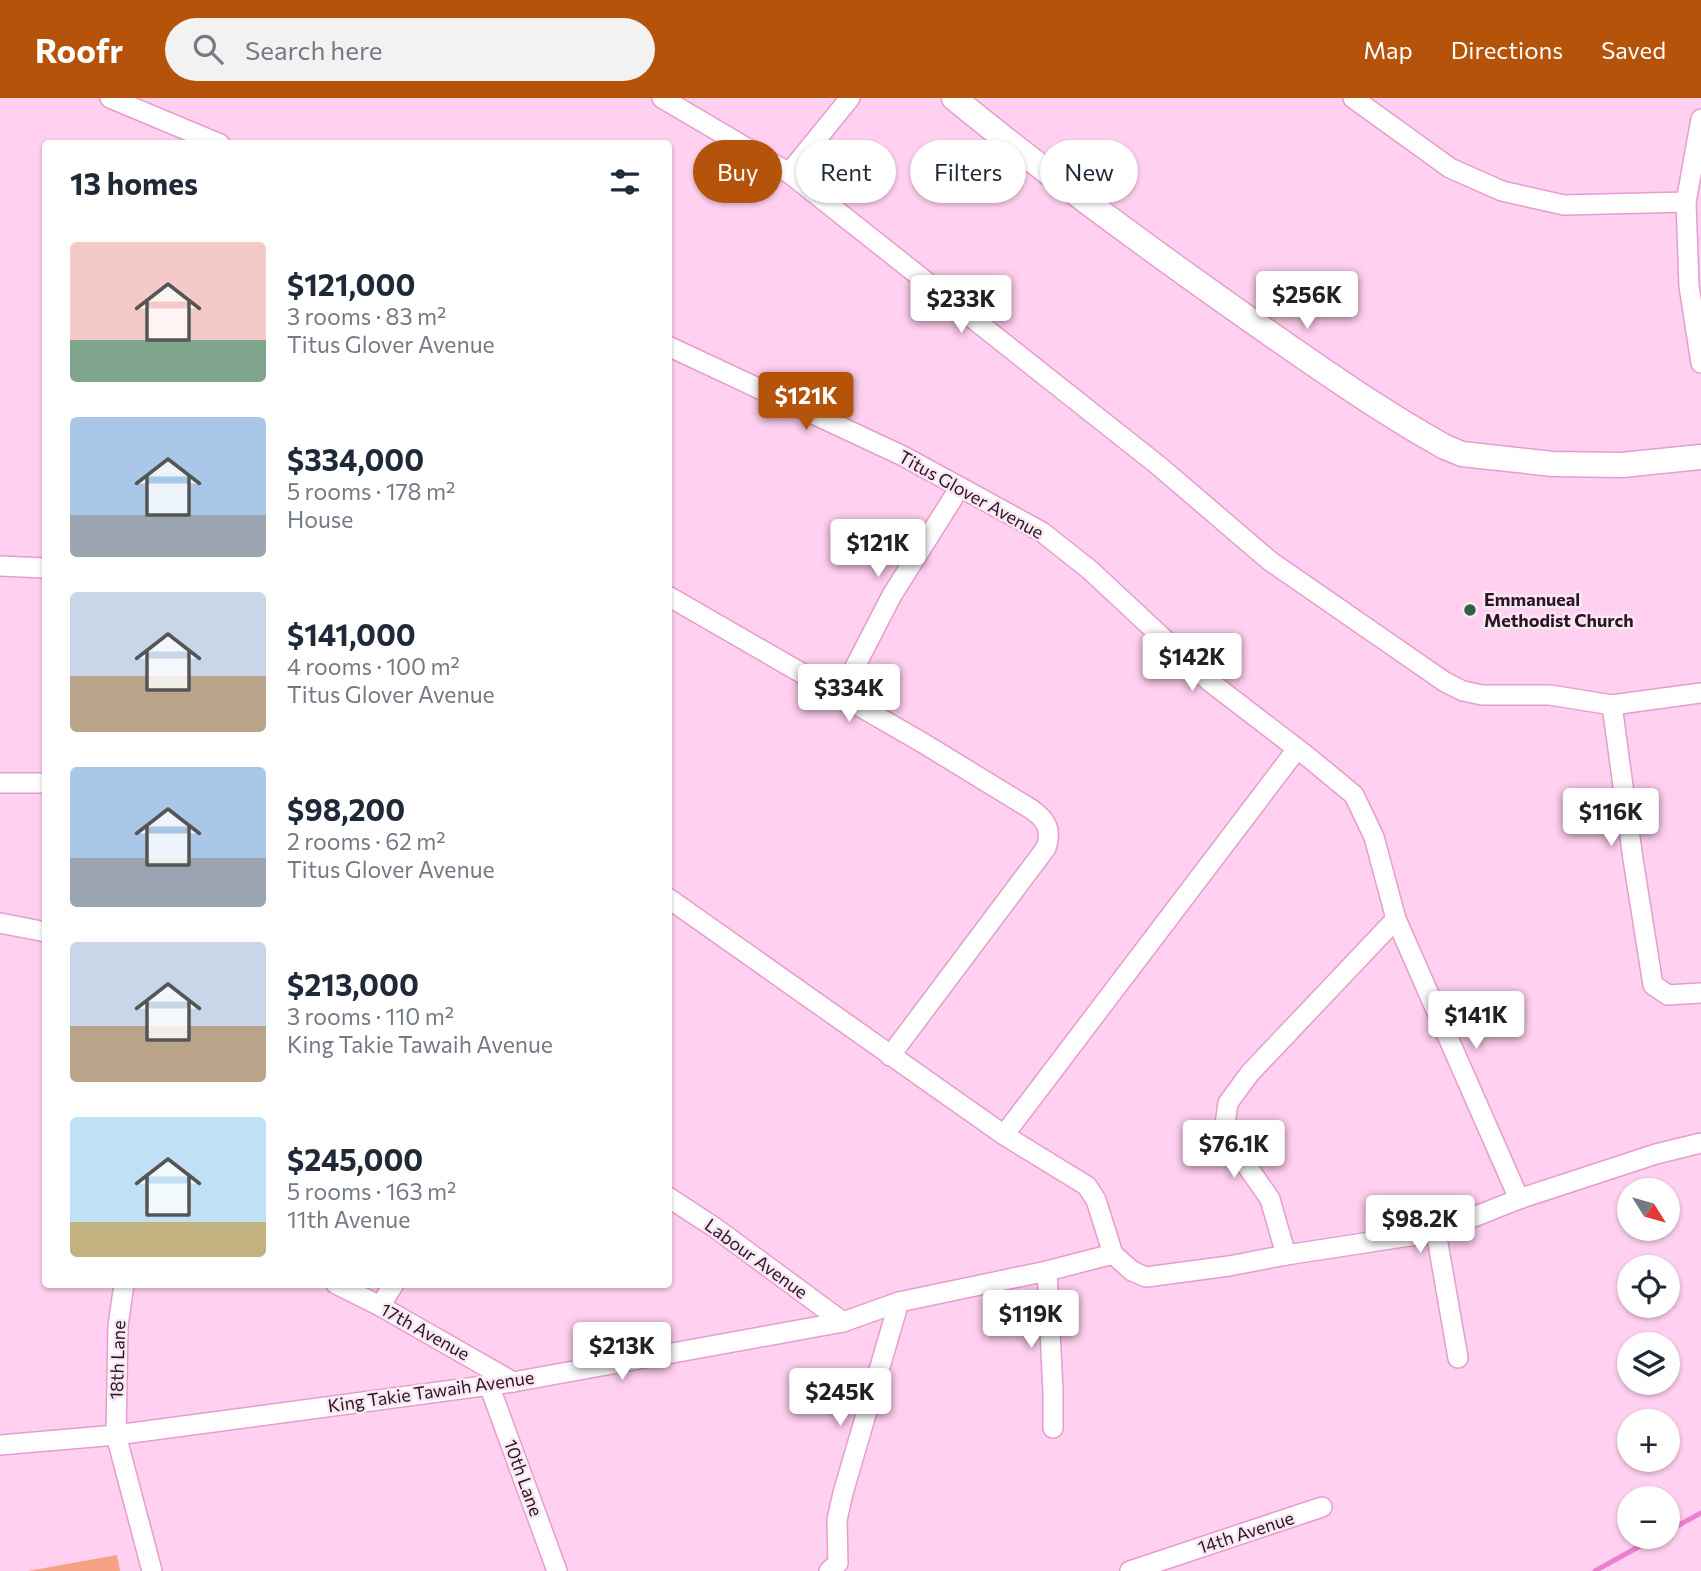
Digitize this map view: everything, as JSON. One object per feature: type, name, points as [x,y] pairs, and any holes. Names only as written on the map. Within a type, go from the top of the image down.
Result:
[{"type":"street","points":[[110,98],[210,140]]},
{"type":"street","points":[[662,98],[789,173],[1148,457],[1270,561],[1445,682],[1464,691],[1482,695],[1550,695],[1612,705],[1701,693]]},
{"type":"street","points":[[789,173],[850,98]]},
{"type":"street","points":[[954,98],[1024,156],[1181,272],[1289,347],[1445,447],[1462,454],[1553,464],[1622,465],[1701,457]]},
{"type":"street","points":[[1353,98],[1451,168],[1502,191],[1564,205],[1686,202]]},
{"type":"street","points":[[1701,120],[1686,202],[1689,286],[1701,363]]},
{"type":"street","name":"Titus Glover Avenue","points":[[672,348],[903,456],[1042,532],[1090,570],[1209,681],[1354,795],[1374,838],[1396,919],[1519,1199]]},
{"type":"street","points":[[840,696],[892,595],[960,487]]},
{"type":"street","points":[[0,566],[42,568]]},
{"type":"street","points":[[672,598],[923,743],[1031,809],[1042,817],[1048,826],[1050,835],[1046,848],[890,1056]]},
{"type":"street","points":[[1612,705],[1654,985],[1668,995],[1701,993]]},
{"type":"street","points":[[1004,1135],[1297,749]]},
{"type":"street","points":[[0,783],[42,783]]},
{"type":"street","points":[[672,901],[1004,1135],[1087,1186],[1096,1200],[1113,1254],[1132,1271],[1146,1277],[1436,1232],[1519,1199],[1656,1154],[1701,1143]]},
{"type":"street","points":[[1286,1255],[1270,1199],[1229,1140],[1225,1125],[1228,1103],[1250,1073],[1396,919]]},
{"type":"street","points":[[0,923],[42,931]]},
{"type":"street","name":"Labour Avenue","points":[[672,1201],[714,1227],[843,1322]]},
{"type":"street","points":[[1436,1232],[1458,1357]]},
{"type":"street","name":"King Takie Tawaih Avenue","points":[[0,1445],[116,1435],[513,1382],[843,1322],[900,1302],[1113,1254]]},
{"type":"street","points":[[1047,1271],[1053,1428]]},
{"type":"street","name":"18th Lane","points":[[123,1288],[118,1326],[116,1435],[152,1571]]},
{"type":"street","name":"17th Avenue","points":[[344,1288],[513,1382]]},
{"type":"street","points":[[380,1306],[391,1288]]},
{"type":"street","points":[[836,1568],[837,1520],[843,1493],[900,1302]]},
{"type":"street","name":"10th Lane","points":[[489,1385],[556,1571]]},
{"type":"street","name":"14th Avenue","points":[[1130,1571],[1322,1507]]},
{"type":"shaded area","points":[[117,1555],[120,1571],[28,1571]]},
{"type":"waterway","points":[[1680,1524],[1701,1513]]},
{"type":"waterway","points":[[1595,1571],[1635,1549]]},
{"type":"place","name":"Emmanueal Methodist Church","points":[[1470,610]]}]
